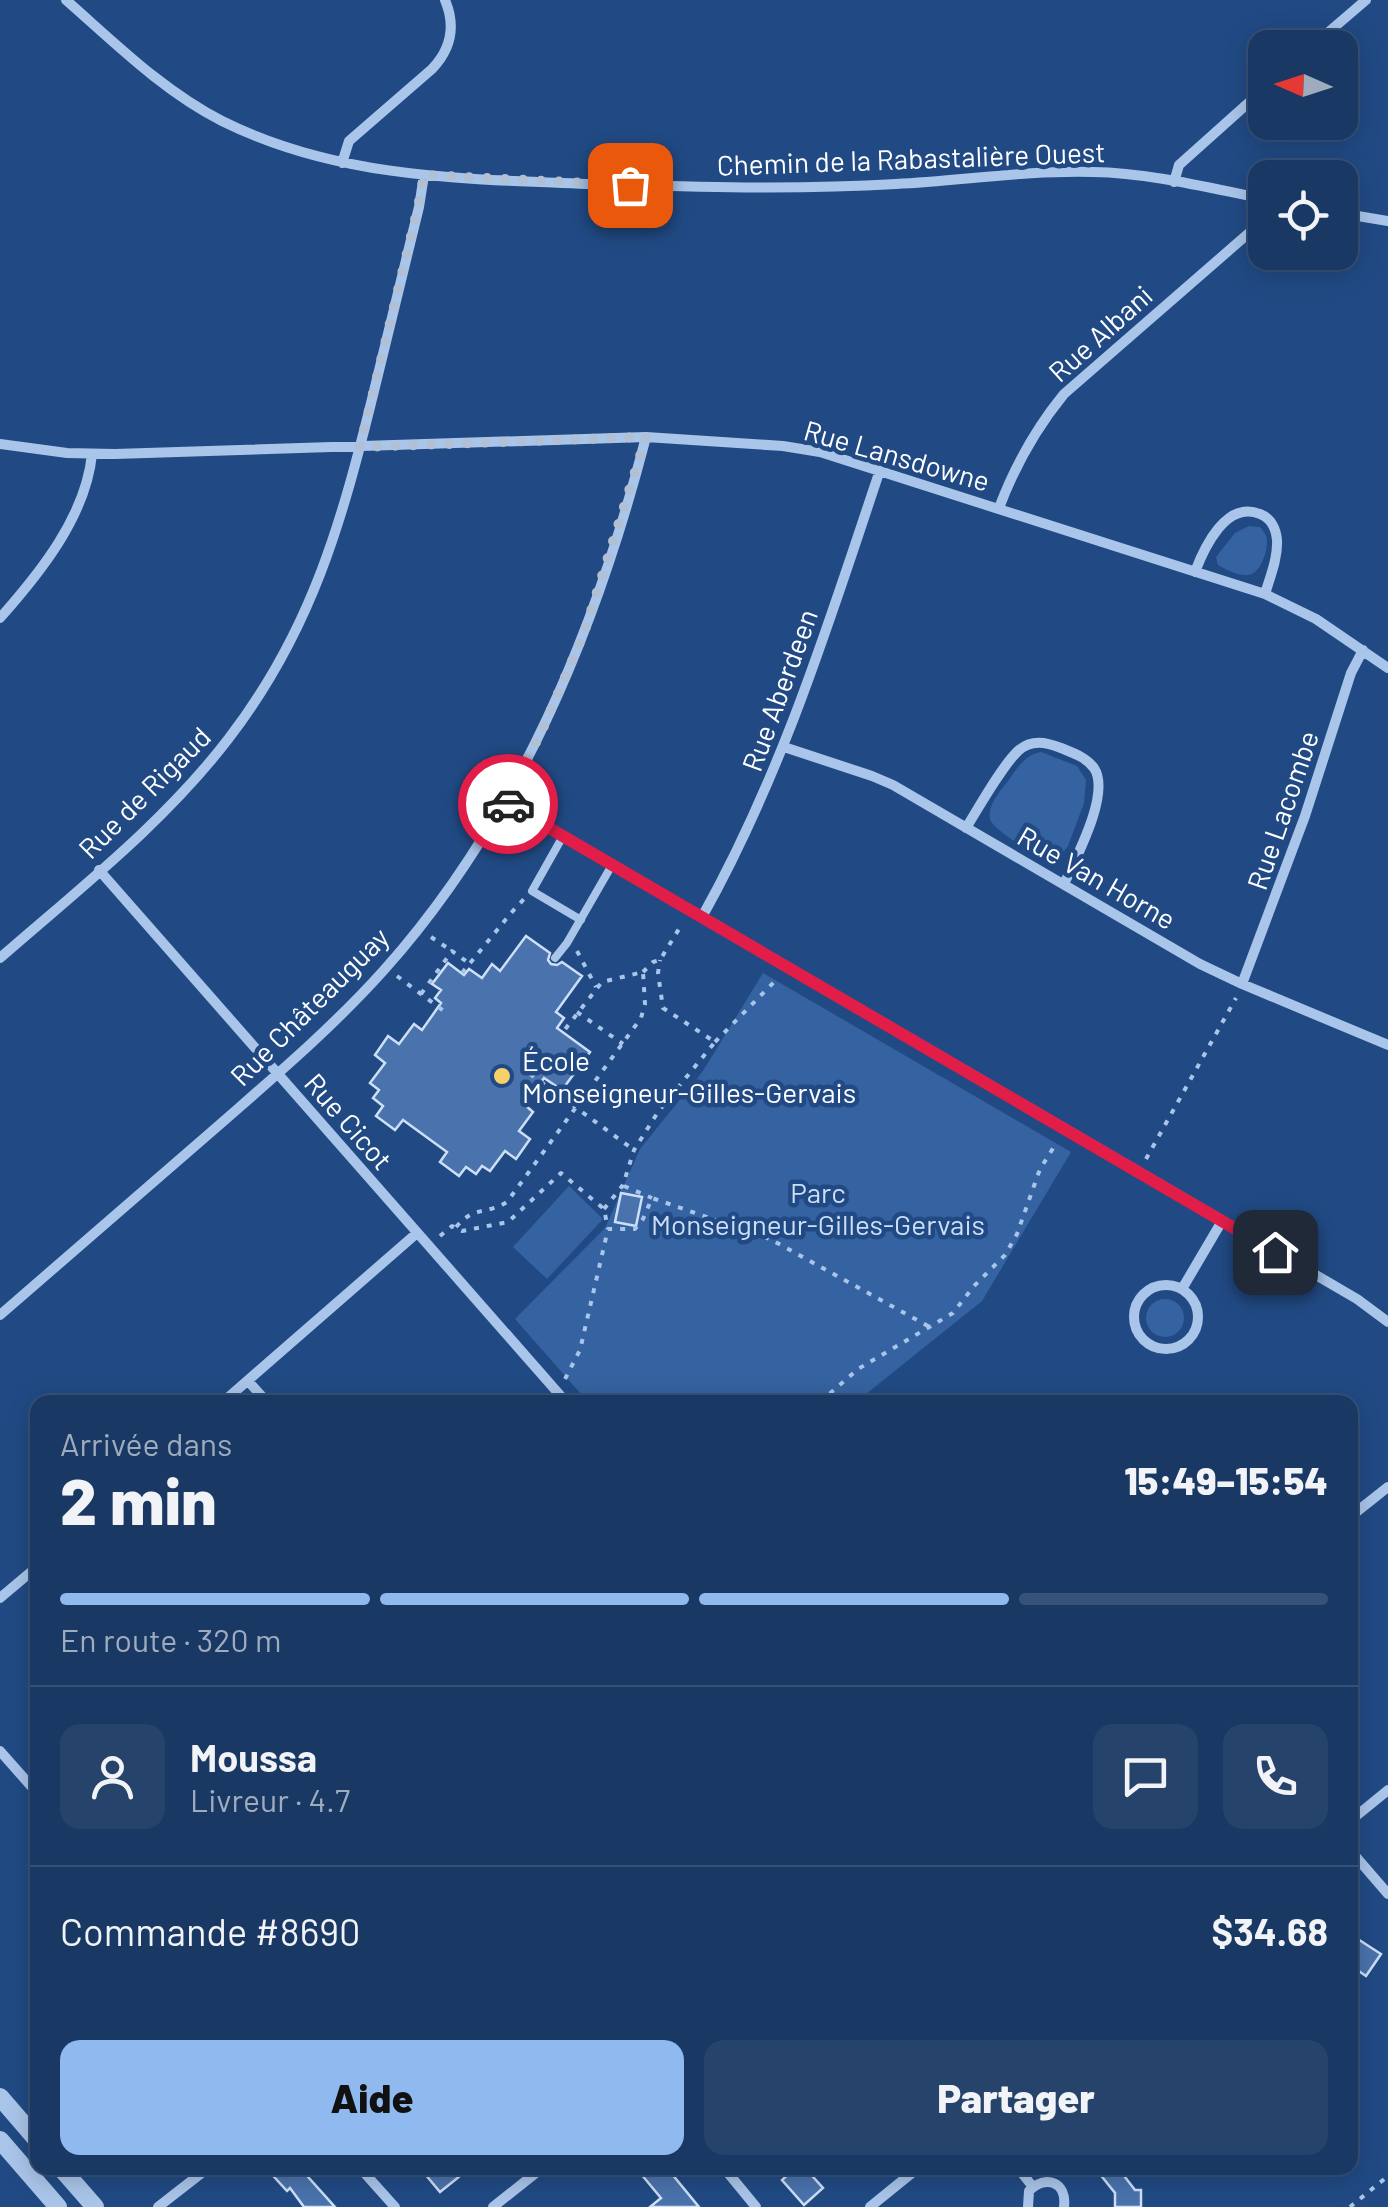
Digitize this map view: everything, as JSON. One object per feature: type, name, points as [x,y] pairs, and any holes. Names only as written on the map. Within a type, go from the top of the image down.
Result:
[{"type":"street","name":"Chemin de la Rabastalière Ouest","points":[[66,0],[194,105],[257,136],[342,164],[424,175],[754,189],[1111,173],[1248,197]]},
{"type":"street","points":[[342,164],[349,141],[442,57],[451,26],[446,0]]},
{"type":"street","points":[[1331,30],[1366,0]]},
{"type":"street","points":[[1174,182],[1179,165],[1248,103]]},
{"type":"street","name":"Rue de Rigaud","points":[[0,958],[154,821],[201,773],[269,679],[296,630],[334,542],[424,175]]},
{"type":"street","points":[[1358,216],[1388,221]]},
{"type":"street","name":"Rue Albani","points":[[999,508],[1042,426],[1064,394],[1248,234]]},
{"type":"street","name":"Rue Lansdowne","points":[[0,444],[92,454],[646,437],[796,447],[880,470],[1264,594],[1316,619],[1388,668]]},
{"type":"street","name":"Rue Châteauguay","points":[[0,1315],[278,1074],[386,968],[454,881],[504,802],[541,733],[584,633],[646,437]]},
{"type":"street","points":[[0,618],[34,578],[66,528],[86,486],[92,454]]},
{"type":"street","name":"Rue Aberdeen","points":[[702,918],[784,747],[880,470]]},
{"type":"street","points":[[1195,572],[1209,541],[1226,521],[1243,512],[1259,514],[1273,525],[1277,549],[1264,594]]},
{"type":"street","name":"Rue Lacombe","points":[[1242,984],[1351,673],[1363,650]]},
{"type":"street","points":[[966,828],[1012,758],[1026,746],[1048,743],[1081,757],[1098,774],[1099,793],[1064,884]]},
{"type":"street","name":"Rue Van Horne","points":[[784,747],[883,780],[1200,964],[1388,1045]]},
{"type":"street","points":[[504,802],[1356,1299],[1388,1322]]},
{"type":"street","name":"Rue Cicot","points":[[99,870],[560,1395]]},
{"type":"street","points":[[1182,1289],[1222,1221]]},
{"type":"street","points":[[231,1395],[417,1233]]},
{"type":"street","points":[[1152,1288],[1182,1289],[1196,1306],[1197,1327],[1192,1337],[1174,1349],[1152,1346],[1138,1332],[1134,1312],[1138,1303],[1152,1288]]},
{"type":"street","points":[[248,1381],[261,1395]]},
{"type":"street","points":[[1358,1510],[1388,1486]]},
{"type":"street","points":[[0,1598],[30,1573]]},
{"type":"street","points":[[0,1751],[30,1785]]},
{"type":"street","points":[[1358,1814],[1388,1790]]},
{"type":"street","points":[[1358,1859],[1388,1894]]},
{"type":"street","points":[[0,2097],[30,2132]]},
{"type":"street","points":[[0,2140],[30,2175]]},
{"type":"street","points":[[30,2175],[58,2207]]},
{"type":"street","points":[[66,2175],[95,2207]]},
{"type":"street","points":[[158,2207],[199,2175]]},
{"type":"street","points":[[366,2175],[394,2207]]},
{"type":"street","points":[[493,2207],[533,2175]]},
{"type":"street","points":[[730,2175],[756,2207]]},
{"type":"street","points":[[870,2207],[909,2175]]},
{"type":"street","points":[[1024,2175],[1033,2186]]},
{"type":"street","points":[[1028,2207],[1027,2197],[1033,2186],[1045,2182],[1058,2186],[1065,2196],[1064,2207]]},
{"type":"lane","points":[[563,836],[532,892],[581,920]]},
{"type":"lane","points":[[555,958],[612,865]]},
{"type":"path","points":[[462,973],[532,892]]},
{"type":"path","points":[[682,924],[660,960],[663,1008],[715,1042]]},
{"type":"path","points":[[430,936],[470,964]]},
{"type":"path","points":[[567,943],[576,949],[596,987]]},
{"type":"path","points":[[421,994],[452,951]]},
{"type":"path","points":[[563,1032],[602,982],[643,972],[660,960]]},
{"type":"path","points":[[440,1236],[467,1215],[507,1202],[644,1012],[643,972]]},
{"type":"path","points":[[396,976],[449,1015]]},
{"type":"path","points":[[604,1209],[623,1185],[634,1150],[658,1112],[715,1042],[777,979]]},
{"type":"path","points":[[1146,1159],[1236,998]]},
{"type":"path","points":[[577,1012],[623,1044]]},
{"type":"path","points":[[530,1074],[634,1150]]},
{"type":"path","points":[[828,1395],[858,1369],[953,1312],[1013,1244],[1040,1169],[1056,1142]]},
{"type":"path","points":[[456,1227],[462,1231],[508,1222],[560,1174],[604,1209],[608,1230],[580,1350],[565,1379]]},
{"type":"path","points":[[623,1185],[770,1239],[928,1326]]},
{"type":"path","points":[[608,1230],[634,1230],[652,1198]]},
{"type":"path","points":[[1350,2207],[1388,2176]]},
{"type":"green space","points":[[1249,526],[1260,527],[1266,537],[1266,552],[1259,567],[1244,575],[1218,565],[1216,557],[1235,533]]},
{"type":"green space","points":[[1041,752],[1077,766],[1086,780],[1084,803],[1068,846],[1052,858],[1016,842],[990,819],[993,802],[1017,768]]},
{"type":"green space","name":"Parc Monseigneur-Gilles-Gervais","points":[[763,973],[1071,1152],[982,1301],[865,1395],[582,1395],[515,1319],[605,1228],[640,1149],[703,1071]]},
{"type":"green space","points":[[569,1186],[603,1219],[547,1279],[513,1247]]},
{"type":"green space","points":[[1165,1299],[1179,1304],[1184,1318],[1179,1332],[1165,1337],[1151,1332],[1146,1318],[1151,1304]]},
{"type":"building","points":[[526,936],[550,953],[551,964],[562,962],[582,976],[556,1012],[564,1018],[557,1028],[590,1052],[562,1090],[544,1078],[525,1105],[533,1112],[519,1131],[530,1139],[516,1159],[505,1151],[490,1171],[482,1166],[476,1174],[466,1167],[459,1176],[440,1162],[447,1152],[403,1120],[395,1130],[376,1116],[383,1106],[373,1098],[379,1090],[370,1083],[385,1063],[375,1055],[388,1036],[399,1044],[414,1024],[422,1030],[441,1003],[435,998],[441,990],[432,984],[448,963],[464,975],[469,969],[482,978],[492,964],[500,971]]},
{"type":"building","points":[[621,1193],[642,1197],[636,1226],[615,1222]]},
{"type":"building","points":[[1358,1939],[1381,1954],[1366,1976],[1358,1970]]},
{"type":"building","points":[[272,2175],[306,2175],[335,2207],[304,2207],[290,2188],[287,2191]]},
{"type":"building","points":[[426,2175],[461,2175],[440,2192]]},
{"type":"building","points":[[642,2175],[673,2175],[699,2207],[650,2207],[661,2198]]},
{"type":"building","points":[[787,2175],[811,2175],[823,2188],[804,2205],[782,2180]]},
{"type":"building","points":[[1101,2175],[1123,2175],[1135,2190],[1141,2190],[1141,2207],[1115,2207],[1115,2193]]},
{"type":"way so far","points":[[508,804],[504,802],[541,733],[584,633],[646,437],[360,447],[424,175],[630,185]]},
{"type":"place","name":"École Monseigneur-Gilles-Gervais","points":[[502,1076]]},
{"type":"route","points":[[508,804],[1275,1252]]}]
